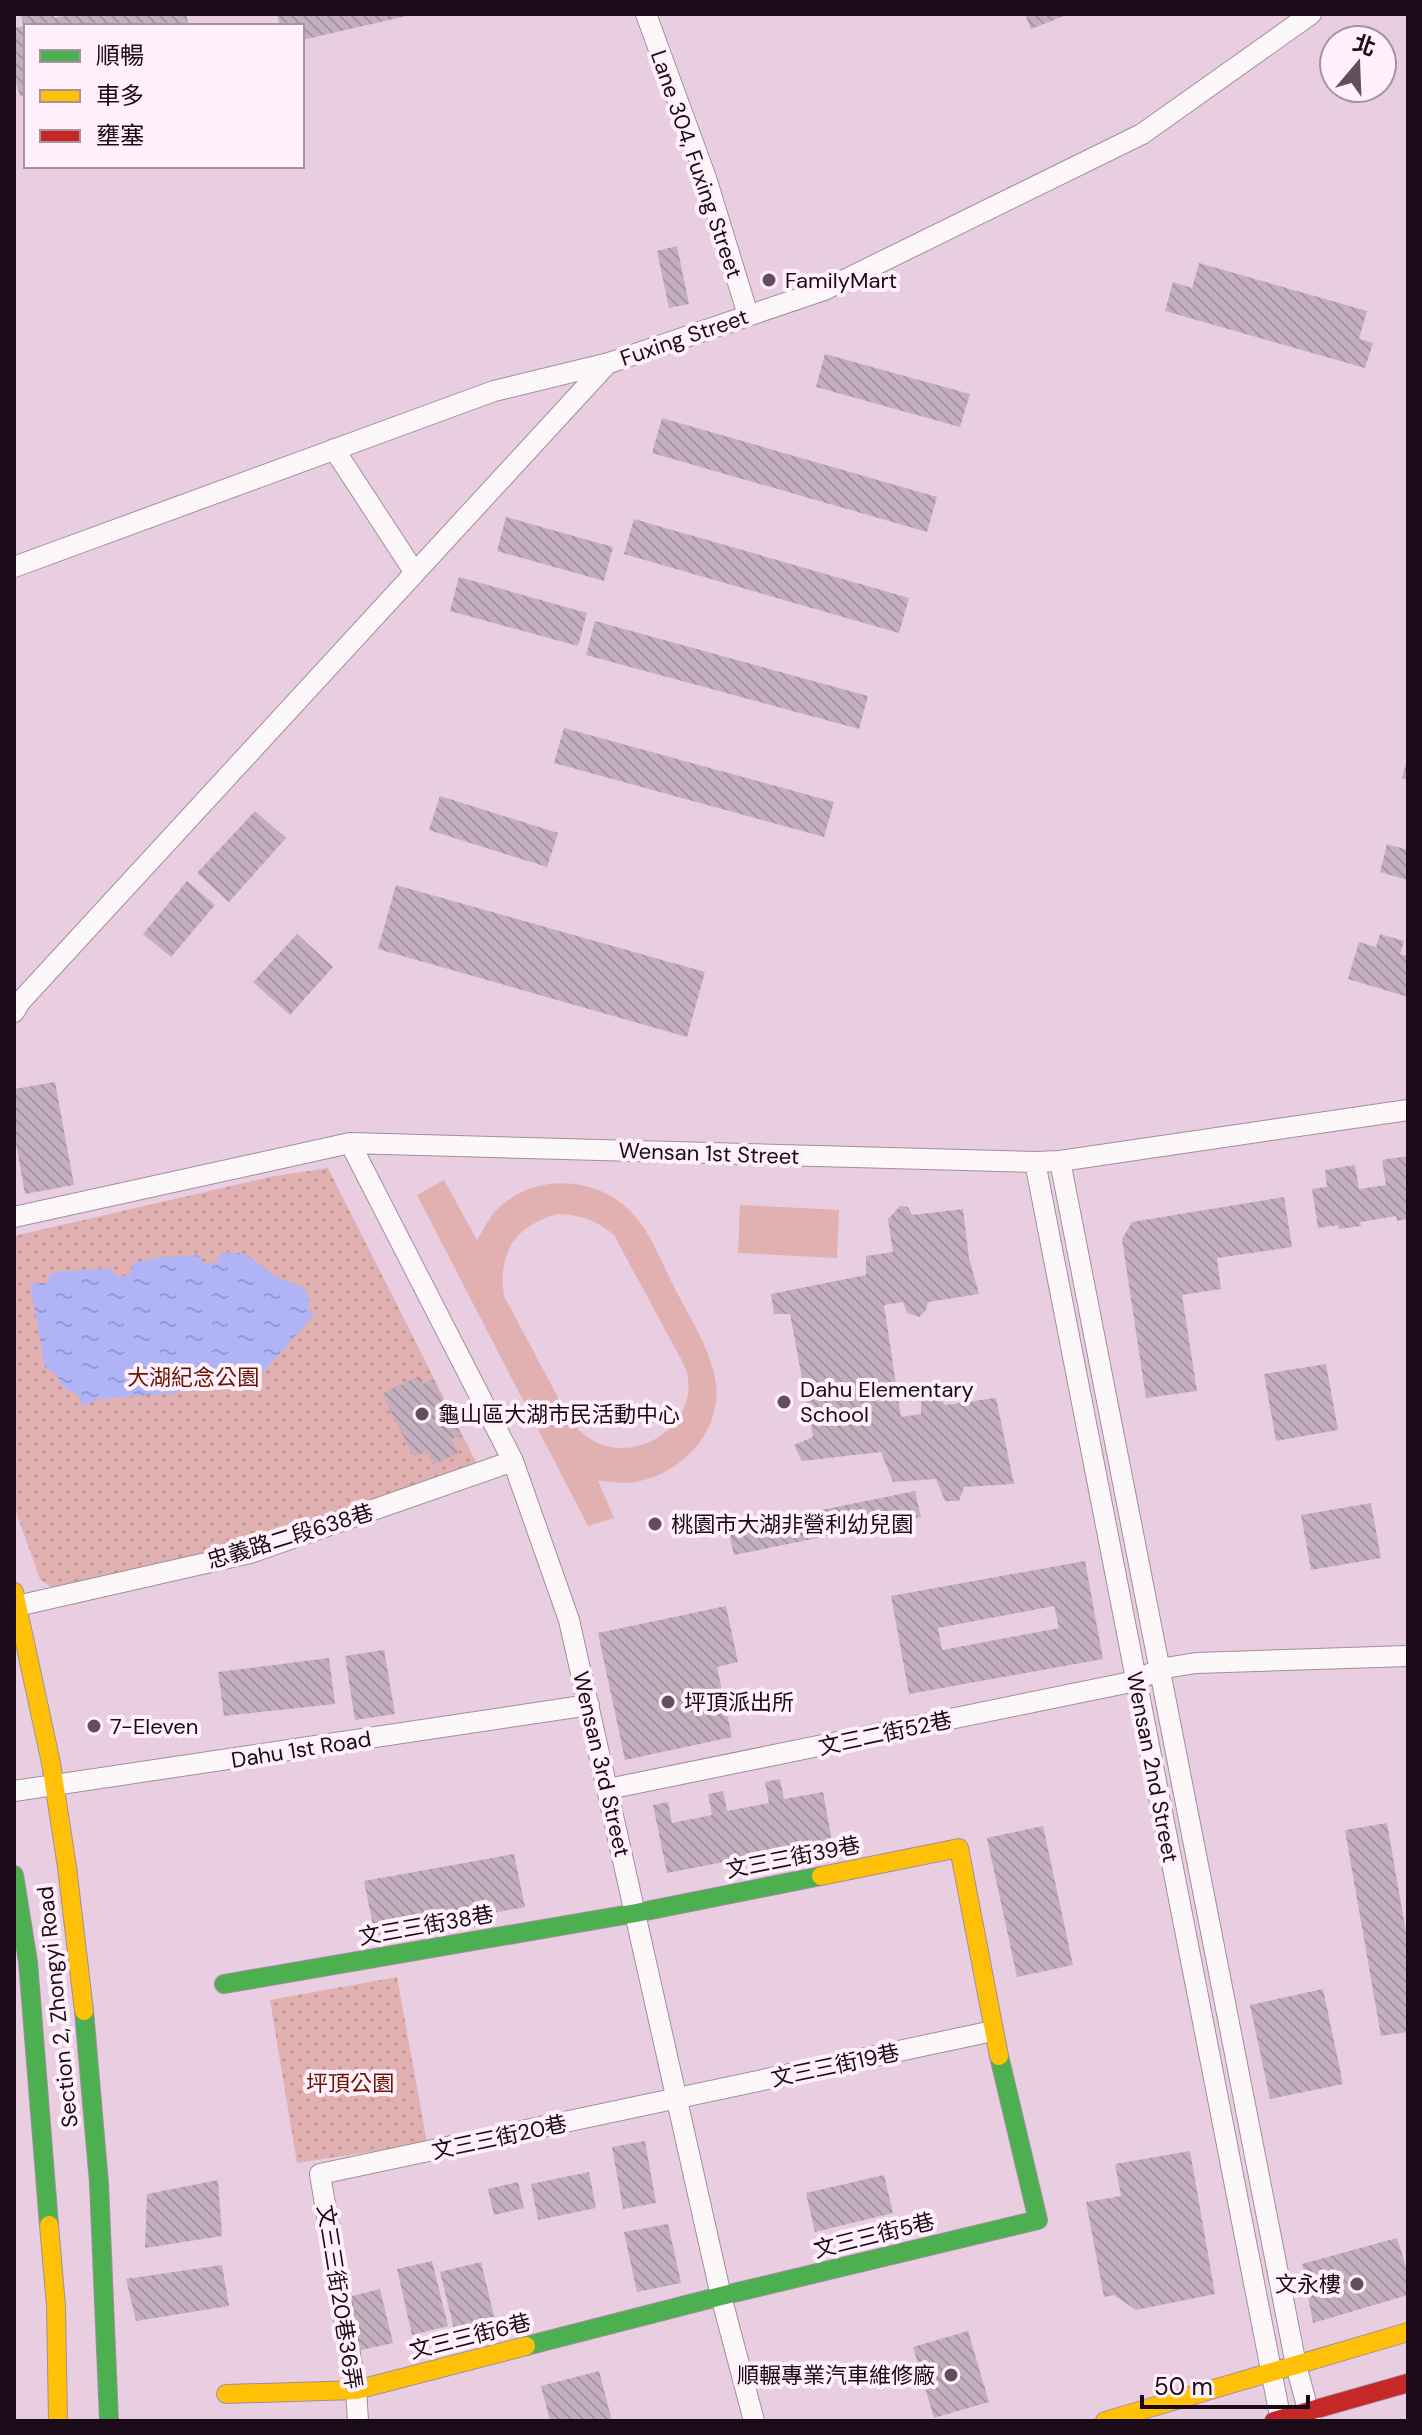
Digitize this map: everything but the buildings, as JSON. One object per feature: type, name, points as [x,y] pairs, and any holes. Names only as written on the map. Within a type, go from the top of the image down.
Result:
[{"type":"street","name":"Lane 304, Fuxing Street","points":[[646,14],[706,178],[748,315]]},
{"type":"street","name":"Fuxing Street","points":[[14,567],[494,391],[609,363],[824,290],[1142,134],[1311,14]]},
{"type":"street","points":[[14,1012],[609,363]]},
{"type":"street","points":[[334,449],[415,573]]},
{"type":"street","name":"Wensan 1st Street","points":[[14,1217],[350,1143],[1035,1162],[1060,1161],[1408,1110]]},
{"type":"street","name":"Wensan 3rd Street","points":[[350,1143],[513,1461],[569,1620],[721,2296],[754,2421]]},
{"type":"street","name":"Wensan 2nd Street","points":[[1060,1161],[1296,2365],[1310,2416]]},
{"type":"street","name":"Wensan 2nd Street","points":[[1035,1162],[1271,2371],[1278,2420]]},
{"type":"street","name":"忠義路二段638巷","points":[[16,1599],[250,1553],[513,1461]]},
{"type":"street","name":"Section 2, Zhongyi Road","points":[[16,1599],[55,1787],[74,1930],[92,2104],[105,2290],[109,2421]]},
{"type":"street","name":"文三二街52巷","points":[[608,1789],[1136,1681],[1159,1669],[1196,1663],[1408,1656]]},
{"type":"street","name":"Dahu 1st Road","points":[[14,1791],[589,1705]]},
{"type":"street","name":"文三三街39巷","points":[[636,1913],[959,1848],[993,2031]]},
{"type":"street","name":"Section 2, Zhongyi Road","points":[[14,1875],[28,1962],[55,2291],[58,2421]]},
{"type":"street","name":"文三三街38巷","points":[[224,1984],[636,1913]]},
{"type":"street","name":"文三三街19巷","points":[[678,2099],[993,2031]]},
{"type":"street","name":"文三三街5巷","points":[[721,2296],[1038,2220],[993,2031]]},
{"type":"street","name":"文三三街20巷","points":[[320,2174],[678,2099]]},
{"type":"street","name":"文三三街20巷36弄","points":[[320,2174],[356,2390],[358,2421]]},
{"type":"street","name":"文三三街6巷","points":[[226,2394],[356,2390],[721,2296]]},
{"type":"street","points":[[1105,2421],[1408,2332]]},
{"type":"street","points":[[1278,2420],[1310,2416],[1408,2383]]},
{"type":"green space","name":"大湖紀念公園","points":[[328,1168],[480,1470],[169,1571],[52,1588],[40,1579],[14,1506],[14,1236],[275,1176]]},
{"type":"green space","points":[[444,1180],[477,1240],[493,1214],[508,1200],[525,1191],[564,1183],[583,1186],[619,1201],[646,1232],[704,1343],[715,1378],[716,1397],[706,1431],[696,1446],[668,1470],[630,1483],[598,1481],[614,1518],[588,1526],[417,1195]],"holes":[[[557,1214],[581,1217],[614,1235],[682,1361],[687,1374],[688,1394],[683,1409],[676,1422],[652,1441],[622,1448],[606,1446],[587,1436],[571,1422],[504,1296],[504,1266],[512,1243],[530,1226]]]},
{"type":"green space","points":[[740,1205],[839,1210],[837,1258],[738,1253]]},
{"type":"green space","name":"坪頂公園","points":[[397,1977],[427,2143],[297,2163],[270,2000]]},
{"type":"water","points":[[222,1252],[241,1253],[276,1277],[301,1286],[309,1297],[308,1307],[314,1315],[250,1387],[189,1384],[176,1393],[98,1399],[83,1406],[77,1395],[45,1368],[30,1283],[48,1283],[49,1275],[56,1272],[108,1268],[118,1277],[130,1275],[133,1263],[160,1257],[198,1255],[205,1264],[217,1262]]},
{"type":"traffic: fast","points":[[14,1875],[28,1962],[49,2225]]},
{"type":"traffic: fast","points":[[224,1984],[636,1913],[821,1876]]},
{"type":"traffic: fast","points":[[84,2011],[99,2183],[109,2421]]},
{"type":"traffic: fast","points":[[526,2346],[1038,2220],[999,2056]]},
{"type":"traffic: slow","points":[[14,1592],[51,1763],[84,2011]]},
{"type":"traffic: slow","points":[[821,1876],[959,1848],[999,2056]]},
{"type":"traffic: slow","points":[[49,2225],[56,2306],[58,2421]]},
{"type":"traffic: slow","points":[[1105,2421],[1408,2332]]},
{"type":"traffic: slow","points":[[226,2394],[356,2390],[526,2346]]},
{"type":"traffic: jam","points":[[1274,2421],[1408,2383]]},
{"type":"place","name":"FamilyMart","points":[[769,280]]},
{"type":"place","name":"Dahu Elementary School","points":[[784,1402]]},
{"type":"place","name":"龜山區大湖市民活動中心","points":[[422,1414]]},
{"type":"place","name":"桃園市大湖非營利幼兒園","points":[[655,1524]]},
{"type":"place","name":"坪頂派出所","points":[[668,1702]]},
{"type":"place","name":"7-Eleven","points":[[94,1726]]},
{"type":"place","name":"文永樓","points":[[1357,2284]]},
{"type":"place","name":"順輾專業汽車維修廠","points":[[951,2375]]}]
